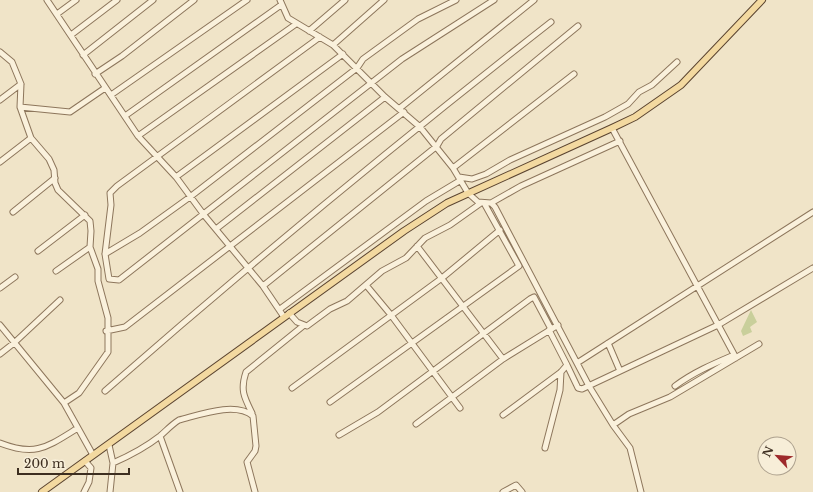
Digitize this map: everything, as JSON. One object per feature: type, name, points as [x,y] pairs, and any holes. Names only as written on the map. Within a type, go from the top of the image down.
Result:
[{"type":"main road","points":[[42,492],[404,231],[447,203],[612,128],[634,116],[681,85],[762,0]]},
{"type":"street","points":[[47,0],[138,136],[176,177],[204,215],[263,286],[280,309],[303,326]]},
{"type":"street","points":[[57,14],[76,0]]},
{"type":"street","points":[[71,35],[117,0]]},
{"type":"street","points":[[83,55],[153,0]]},
{"type":"street","points":[[96,74],[122,56],[194,0]]},
{"type":"street","points":[[111,95],[247,0]]},
{"type":"street","points":[[309,31],[345,0]]},
{"type":"street","points":[[333,45],[384,0]]},
{"type":"street","points":[[105,254],[140,233],[190,197],[357,68],[363,59],[418,19],[456,0]]},
{"type":"street","points":[[320,36],[157,158],[117,186],[110,193],[111,205],[105,254],[109,279],[119,280],[204,215],[371,82],[402,59],[494,0]]},
{"type":"street","points":[[106,331],[125,327],[230,246],[402,110],[534,0]]},
{"type":"street","points":[[125,116],[280,2],[288,18],[333,45],[385,97],[420,127],[437,146],[453,168],[468,193],[483,203],[500,230],[519,266],[413,344],[330,402]]},
{"type":"street","points":[[105,391],[248,268],[551,22]]},
{"type":"street","points":[[138,136],[296,24]]},
{"type":"street","points":[[263,286],[437,146],[441,138],[578,26]]},
{"type":"street","points":[[0,52],[12,62],[21,84],[20,107],[31,138],[49,159],[54,170],[55,184],[59,191],[85,214],[90,221],[90,247],[98,269],[98,281],[108,318],[106,331],[108,352],[79,392],[64,403]]},
{"type":"street","points":[[176,177],[342,54]]},
{"type":"street","points":[[280,309],[426,201],[460,179],[472,179],[486,174],[510,160],[605,117],[628,104],[639,92],[652,85],[677,62]]},
{"type":"street","points":[[453,168],[574,74]]},
{"type":"street","points":[[0,100],[21,84]]},
{"type":"street","points":[[20,107],[70,112],[105,88]]},
{"type":"street","points":[[216,229],[385,97]]},
{"type":"street","points":[[612,128],[735,356]]},
{"type":"street","points":[[0,162],[31,138]]},
{"type":"street","points":[[256,492],[247,462],[256,446],[253,416],[243,394],[243,381],[246,372],[303,326],[313,323],[330,308],[347,301],[382,271],[406,258],[425,238],[450,225],[483,203],[491,203],[521,186],[620,141]]},
{"type":"street","points":[[12,212],[55,178]]},
{"type":"street","points":[[491,203],[507,227],[589,386],[613,425],[630,448],[640,492]]},
{"type":"street","points":[[577,363],[813,212]]},
{"type":"street","points":[[38,251],[85,214]]},
{"type":"street","points":[[292,388],[442,278],[500,230]]},
{"type":"street","points":[[417,246],[503,359]]},
{"type":"street","points":[[56,271],[90,247]]},
{"type":"street","points":[[339,435],[378,412],[534,297],[578,388],[582,389],[718,325],[813,268]]},
{"type":"street","points":[[0,288],[15,277]]},
{"type":"street","points":[[366,285],[391,315],[460,408]]},
{"type":"street","points":[[0,354],[60,300]]},
{"type":"street","points":[[0,325],[64,403],[93,455]]},
{"type":"street","points":[[416,424],[503,359],[558,325]]},
{"type":"street","points":[[608,343],[620,371]]},
{"type":"street","points":[[613,425],[629,414],[673,394],[735,356],[759,344]]},
{"type":"street","points":[[673,394],[675,384],[716,361],[735,356]]},
{"type":"street","points":[[503,415],[561,372],[567,365]]},
{"type":"street","points":[[545,448],[560,390],[561,372]]},
{"type":"street","points":[[113,463],[129,456],[160,436],[172,424],[179,420],[219,411],[241,410],[253,416]]},
{"type":"street","points":[[0,443],[17,450],[38,450],[78,428]]},
{"type":"street","points":[[160,436],[180,492]]},
{"type":"street","points":[[109,445],[113,463],[110,492]]},
{"type":"street","points":[[84,492],[91,474],[91,468],[85,461]]},
{"type":"street","points":[[502,492],[516,485],[522,492]]},
{"type":"green space","points":[[751,310],[757,322],[750,327],[752,332],[743,336],[741,331]]}]
